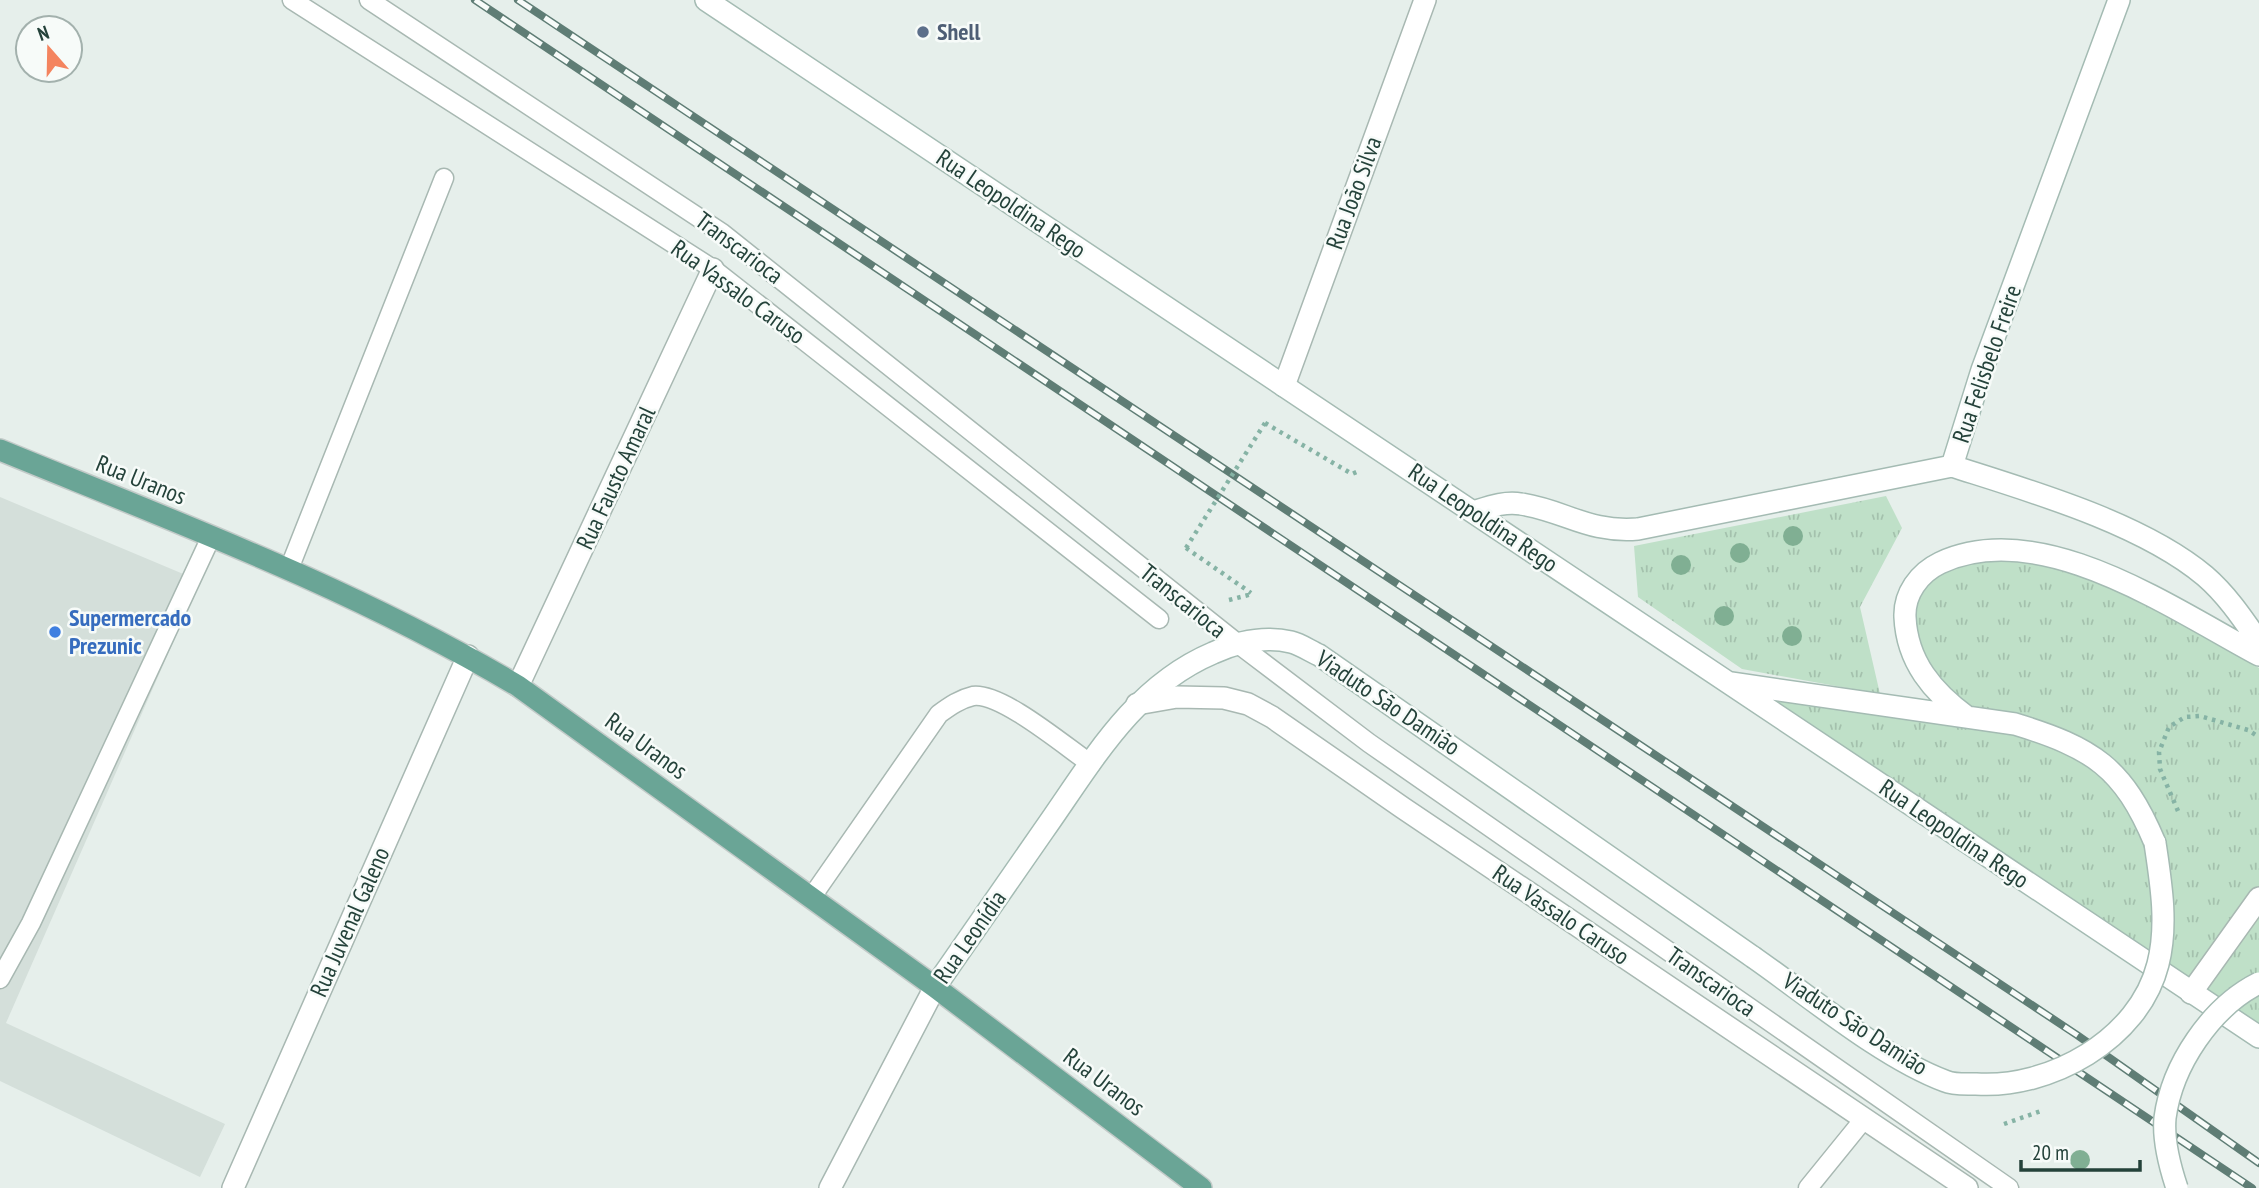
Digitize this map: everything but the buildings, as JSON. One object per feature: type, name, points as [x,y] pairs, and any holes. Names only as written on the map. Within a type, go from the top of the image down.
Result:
[{"type":"main road","name":"Rua Leopoldina Rego","points":[[706,0],[2259,1037]]},
{"type":"main road","name":"Rua João Silva","points":[[1284,386],[1425,0]]},
{"type":"main road","name":"Rua Felisbelo Freire","points":[[1473,512],[1506,503],[1522,504],[1604,530],[1629,530],[1952,466],[1982,370],[2119,0]]},
{"type":"main road","name":"Rua Fausto Amaral","points":[[518,686],[713,270]]},
{"type":"main road","name":"Rua Uranos","points":[[0,450],[289,569],[468,656],[518,686],[935,987],[1201,1188]]},
{"type":"main road","points":[[1952,466],[2041,494],[2154,542],[2206,577],[2231,603],[2259,642]]},
{"type":"main road","points":[[1967,717],[1925,678],[1910,644],[1905,614],[1909,594],[1919,578],[1934,566],[1976,550],[2001,548],[2037,552],[2072,562],[2115,579],[2259,654]]},
{"type":"main road","name":"Viaduto São Damião","points":[[1137,704],[1179,669],[1237,643],[1262,640],[1292,642],[1319,655],[1908,1064],[1947,1083],[1990,1085],[2044,1076],[2079,1061],[2117,1031],[2142,1000],[2158,966],[2163,936],[2162,888],[2155,843],[2139,803],[2116,775],[2088,753],[2050,735],[2015,724],[1726,682]]},
{"type":"main road","name":"Rua Juvenal Galeno","points":[[233,1188],[468,656]]},
{"type":"main road","name":"Rua Vassalo Caruso","points":[[1137,704],[1177,697],[1214,696],[1248,704],[1272,716],[1967,1188]]},
{"type":"main road","name":"Rua Leonídia","points":[[830,1188],[935,987],[1091,764],[1137,704]]},
{"type":"main road","points":[[2191,993],[2259,898]]},
{"type":"main road","points":[[2177,1188],[2170,1165],[2165,1120],[2174,1081],[2194,1044],[2222,1009],[2259,983]]},
{"type":"lane","name":"Rua Vassalo Caruso","points":[[292,0],[713,270],[1159,619]]},
{"type":"lane","name":"Transcarioca","points":[[369,0],[722,233],[1237,643],[1370,743],[2009,1188]]},
{"type":"lane","points":[[289,569],[444,178]]},
{"type":"lane","points":[[0,979],[31,923],[211,537]]},
{"type":"lane","points":[[811,898],[939,714],[958,701],[975,696],[995,699],[1091,764]]},
{"type":"lane","points":[[1808,1188],[1864,1119]]},
{"type":"path","points":[[1252,594],[1186,548],[1265,423],[1352,474]]},
{"type":"path","points":[[2180,817],[2161,769],[2160,752],[2169,727],[2185,717],[2200,716],[2248,730],[2259,737]]},
{"type":"shaded area","name":"Supermercado Prezunic","points":[[0,497],[200,581],[6,1023],[225,1124],[200,1177],[0,1081]]},
{"type":"green space","points":[[1886,496],[1902,528],[1860,607],[1880,694],[1742,669],[1638,597],[1634,546]]},
{"type":"green space","points":[[2004,549],[2115,577],[2259,668],[2259,1037],[1726,682],[1965,716],[1925,687],[1898,599],[1927,564]]},
{"type":"railway","points":[[475,0],[2252,1188]]},
{"type":"railway","points":[[518,0],[2077,1035],[2259,1163]]},
{"type":"place","name":"Shell","points":[[923,32]]},
{"type":"place","name":"Supermercado Prezunic","points":[[55,632]]}]
